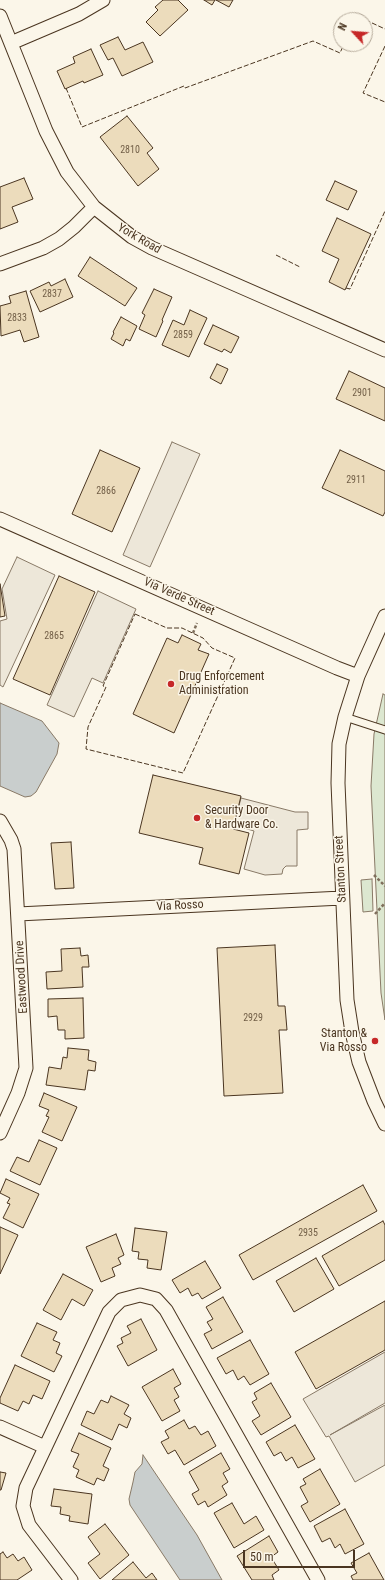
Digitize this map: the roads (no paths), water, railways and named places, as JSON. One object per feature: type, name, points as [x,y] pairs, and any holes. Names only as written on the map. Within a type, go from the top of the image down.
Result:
[{"type":"street","points":[[11,43],[79,14],[103,0]]},
{"type":"street","name":"York Road","points":[[0,16],[46,131],[67,172],[94,207],[132,237],[152,248],[385,350]]},
{"type":"street","points":[[0,264],[37,250],[59,238],[74,227],[94,207]]},
{"type":"street","name":"Via Verde Street","points":[[0,519],[358,676]]},
{"type":"street","name":"Stanton Street","points":[[385,616],[358,676],[345,717],[339,744],[338,783],[347,1000],[352,1032],[360,1062],[374,1100],[385,1124]]},
{"type":"street","name":"Eastwood Drive","points":[[0,821],[11,840],[14,849],[26,1068],[18,1093],[0,1133]]},
{"type":"street","name":"Via Rosso","points":[[18,914],[342,898]]},
{"type":"street","points":[[72,1580],[29,1526],[23,1506],[26,1488],[109,1312],[121,1300],[140,1295],[156,1299],[166,1310],[318,1580]]},
{"type":"street","points":[[0,1427],[45,1448]]},
{"type":"lane","points":[[345,717],[385,730]]},
{"type":"place","name":"Drug Enforcement Administration","points":[[171,684]]},
{"type":"place","name":"Security Door & Hardware Co.","points":[[197,818]]},
{"type":"place","name":"Stanton & Via Rosso","points":[[375,1041]]}]
